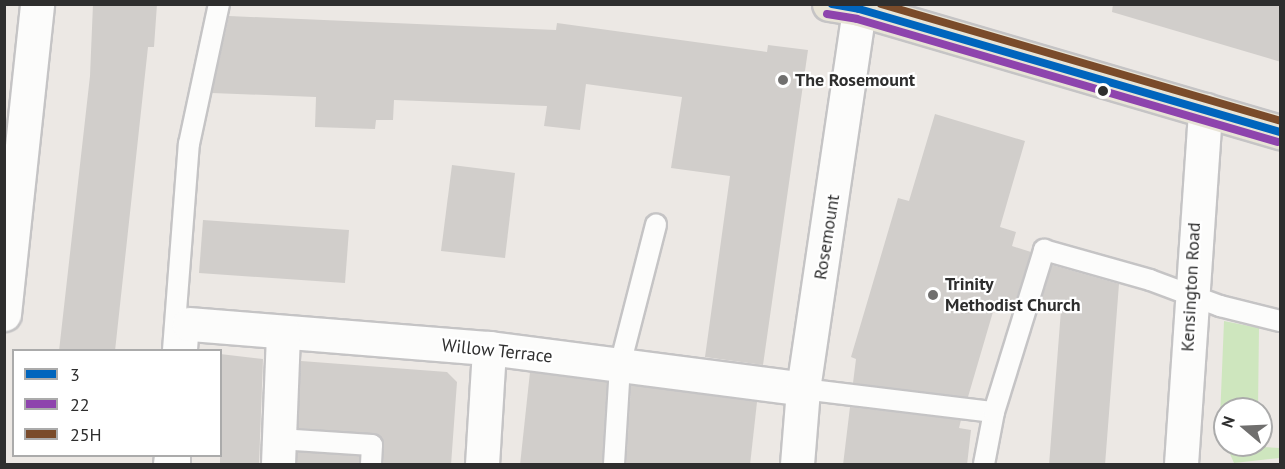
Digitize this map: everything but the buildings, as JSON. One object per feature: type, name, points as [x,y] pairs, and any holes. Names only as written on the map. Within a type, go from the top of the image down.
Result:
[{"type":"main road","points":[[850,6],[1281,132]]},
{"type":"street","points":[[4,314],[37,4]]},
{"type":"street","name":"Rosemount","points":[[797,465],[804,388],[850,6]]},
{"type":"street","name":"Kensington Road","points":[[1181,465],[1205,110]]},
{"type":"street","points":[[278,452],[283,332]]},
{"type":"street","name":"Willow Terrace","points":[[183,342],[283,332],[489,348],[804,388]]},
{"type":"street","points":[[482,465],[489,348]]},
{"type":"lane","points":[[183,342],[189,144],[219,4]]},
{"type":"lane","points":[[614,465],[620,365],[656,225]]},
{"type":"lane","points":[[984,465],[994,412],[1044,250],[1281,321]]},
{"type":"lane","points":[[804,388],[994,412]]},
{"type":"lane","points":[[278,452],[372,445],[371,465]]},
{"type":"green space","points":[[1224,321],[1259,328],[1258,397],[1221,397]]},
{"type":"green space","points":[[1273,448],[1280,448],[1280,458],[1234,463],[1231,457],[1273,457]]},
{"type":"transit line","name":"3","points":[[832,4],[859,9],[1280,132]]},
{"type":"transit line","name":"25H","points":[[881,4],[1280,121]]},
{"type":"transit line","name":"22","points":[[827,14],[857,19],[1277,142]]},
{"type":"place","name":"The Rosemount","points":[[783,80]]},
{"type":"place","name":"Trinity Methodist Church","points":[[933,295]]}]
